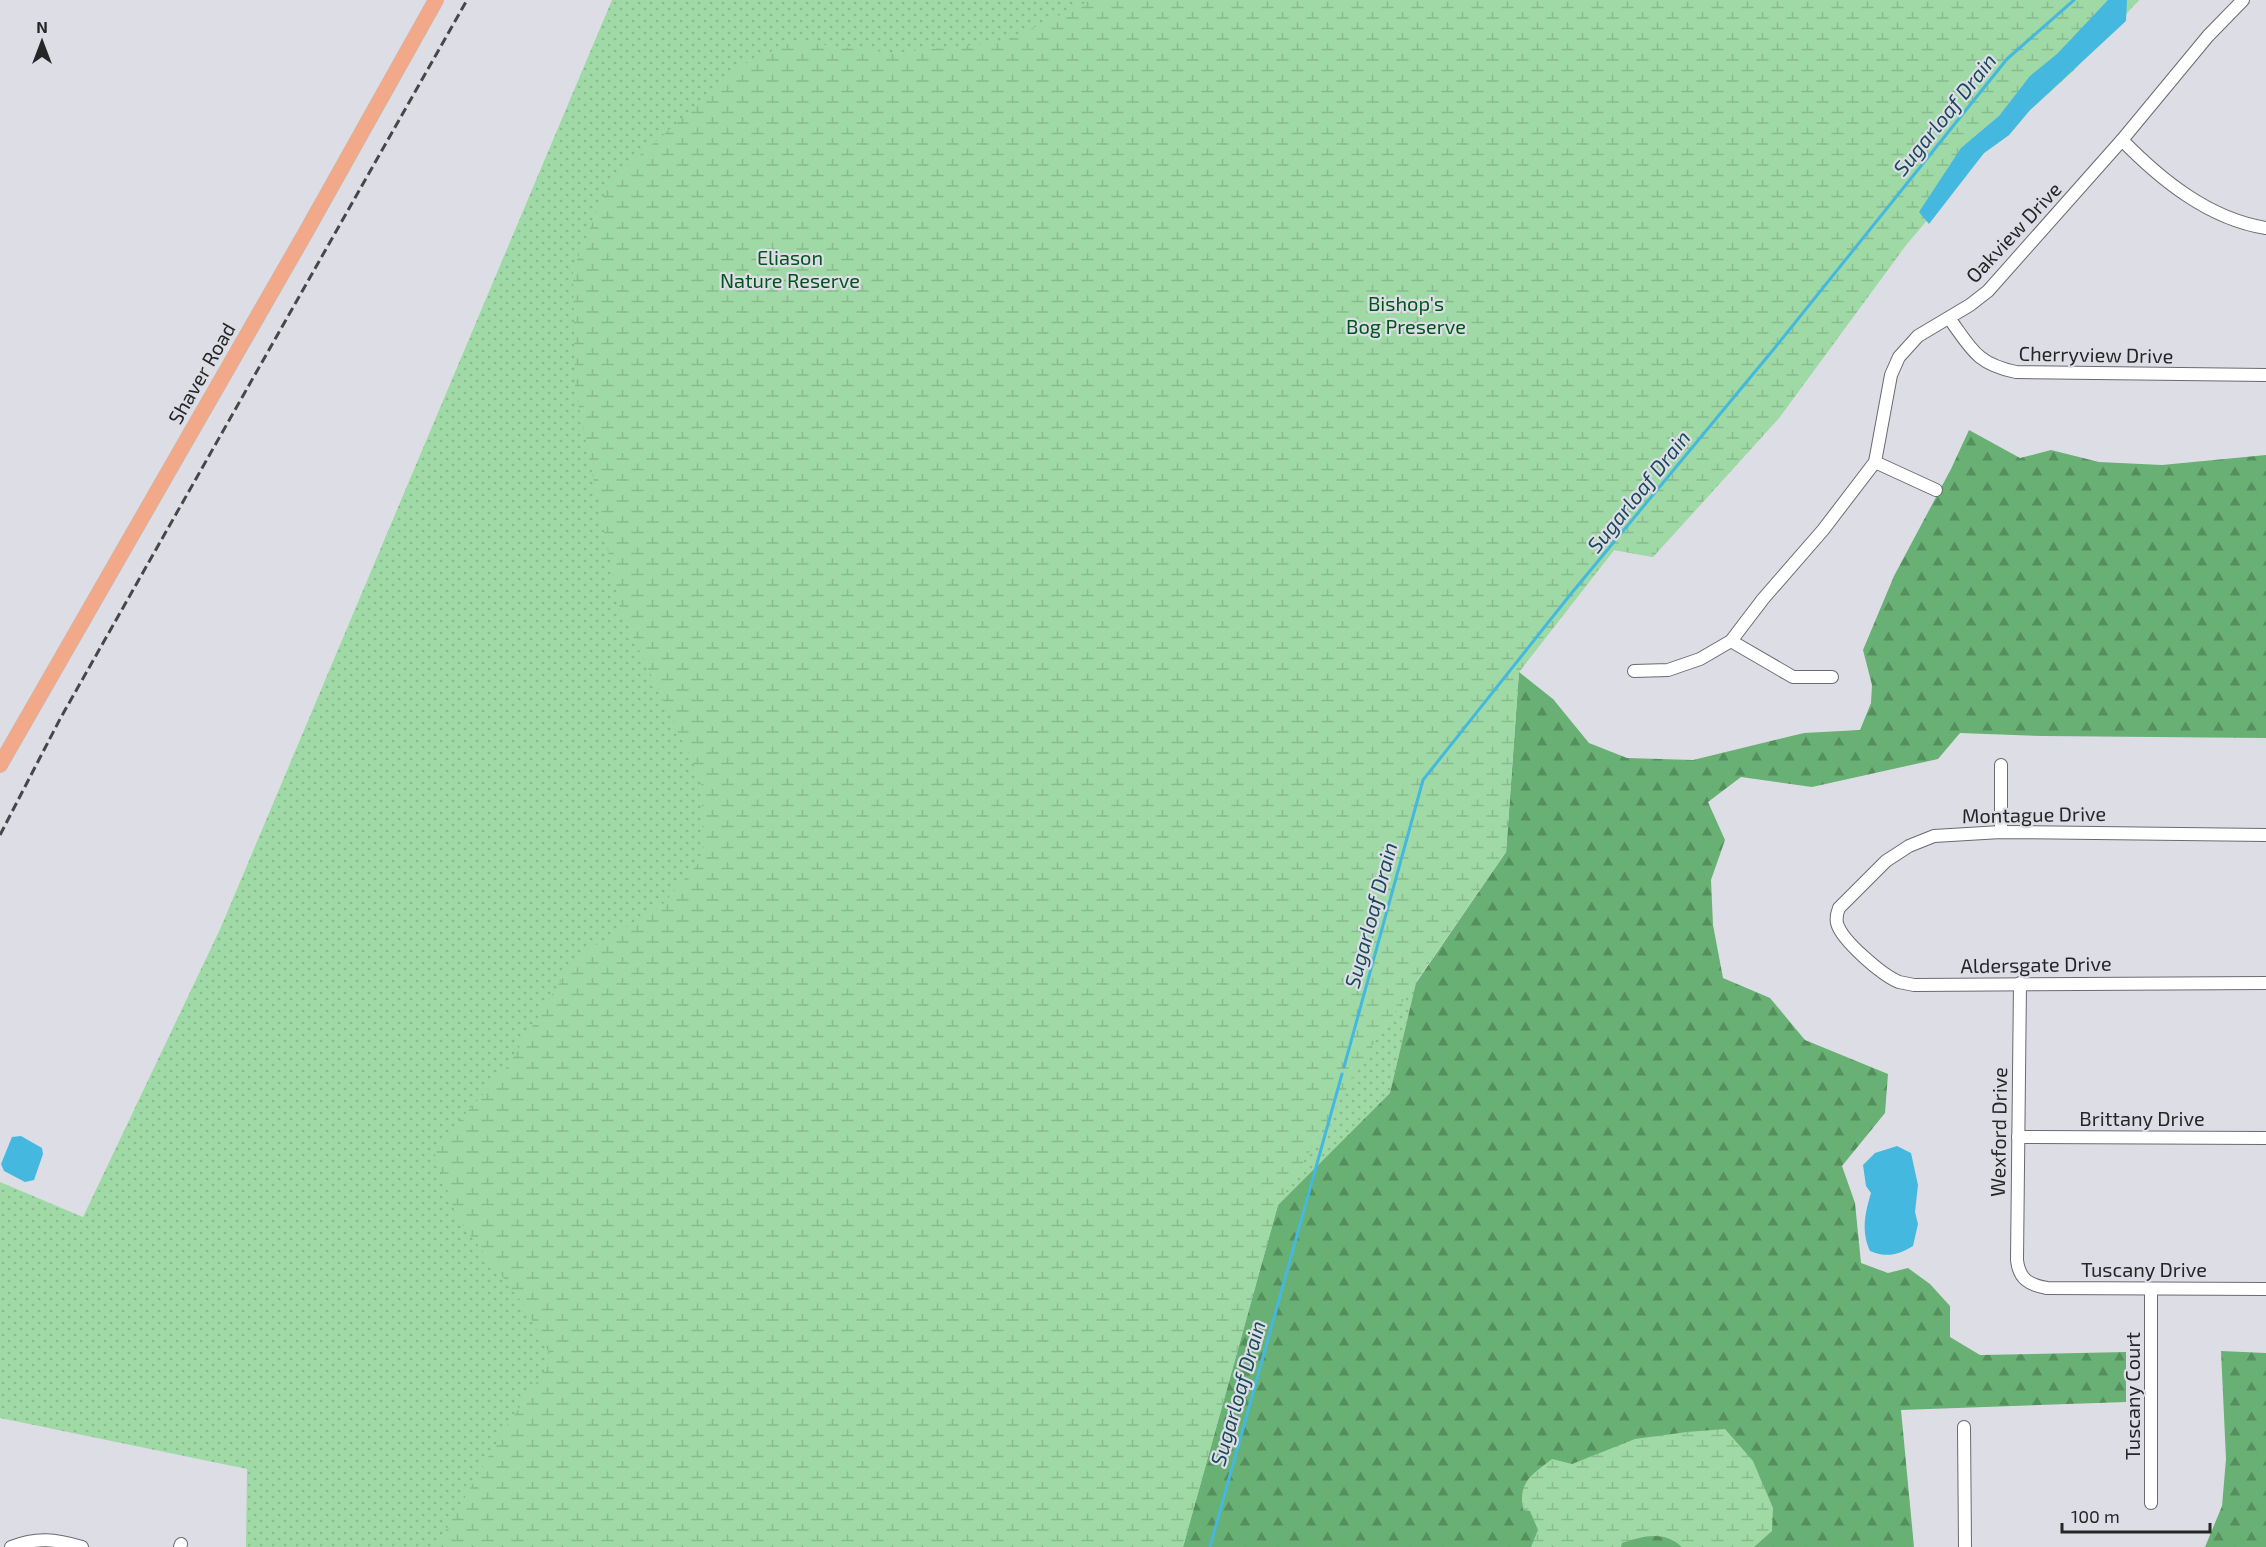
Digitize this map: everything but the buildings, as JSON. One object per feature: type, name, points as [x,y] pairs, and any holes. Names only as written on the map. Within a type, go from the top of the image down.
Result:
[{"type":"main road","name":"Shaver Road","points":[[0,765],[306,232],[436,0]]},
{"type":"street","name":"Oakview Drive","points":[[1634,671],[1668,670],[1700,659],[1731,641],[1763,599],[1823,530],[1875,462],[1891,375],[1899,357],[1918,336],[1988,291],[2122,140],[2208,36],[2243,0]]},
{"type":"street","points":[[2122,140],[2145,164],[2176,188],[2232,219],[2266,228]]},
{"type":"street","name":"Cherryview Drive","points":[[1949,318],[1986,363],[1995,368],[2016,372],[2266,375]]},
{"type":"street","points":[[1875,462],[1936,490]]},
{"type":"street","points":[[1731,641],[1793,677],[1832,677]]},
{"type":"street","points":[[2001,765],[2001,832]]},
{"type":"street","name":"Montague Drive","points":[[1836,917],[1839,909],[1887,861],[1915,843],[1934,836],[2001,832],[2266,835]]},
{"type":"street","name":"Aldersgate Drive","points":[[1836,917],[1841,932],[1853,946],[1889,976],[1899,982],[1914,985],[2266,983]]},
{"type":"street","name":"Wexford Drive","points":[[2020,983],[2017,1260],[2018,1271],[2024,1280]]},
{"type":"street","name":"Brittany Drive","points":[[2018,1137],[2266,1138]]},
{"type":"street","name":"Tuscany Drive","points":[[2024,1280],[2034,1286],[2047,1288],[2266,1289]]},
{"type":"street","name":"Tuscany Court","points":[[2151,1290],[2151,1503]]},
{"type":"street","points":[[1964,1427],[1965,1547]]},
{"type":"street","points":[[10,1547],[26,1541],[56,1539],[82,1547]]},
{"type":"green space","name":"Eliason Nature Reserve","points":[[612,0],[2139,0],[2073,71],[2030,110],[2009,135],[1984,153],[1906,245],[1779,418],[1653,557],[1614,550],[1519,672],[1515,722],[1458,809],[1390,1093],[1278,1205],[1183,1547],[246,1547],[247,1469],[0,1418],[0,1182],[83,1217],[221,927]]},
{"type":"green space","name":"Bishop's Bog Preserve","points":[[1091,0],[2139,0],[2073,71],[2030,110],[2009,135],[1984,153],[1906,245],[1779,418],[1653,557],[1614,550],[1519,672],[1506,852],[1373,1044],[1278,1205],[1183,1547],[436,1547],[501,1435],[552,1359],[524,1305],[457,1218],[433,1149],[505,1070],[575,958],[662,905],[703,858],[701,780],[620,610],[575,388],[573,270],[609,182],[746,63],[794,41],[891,53],[1004,42]]},
{"type":"green space","points":[[1969,430],[2020,458],[2051,450],[2099,462],[2162,465],[2266,455],[2266,738],[1960,733],[1938,759],[1812,787],[1741,777],[1708,802],[1725,840],[1711,880],[1713,925],[1723,978],[1770,998],[1805,1040],[1888,1074],[1885,1113],[1842,1166],[1855,1203],[1861,1263],[1888,1273],[1908,1268],[1930,1284],[1950,1306],[1950,1337],[1980,1355],[2126,1352],[2126,1402],[1901,1410],[1914,1547],[1183,1547],[1278,1205],[1390,1093],[1416,983],[1506,852],[1519,672],[1553,699],[1589,743],[1627,758],[1693,760],[1804,733],[1860,730],[1871,703],[1872,685],[1863,650],[1894,576],[1951,469]]},
{"type":"green space","points":[[2221,1351],[2266,1353],[2266,1547],[2205,1547],[2222,1506],[2226,1459]]},
{"type":"green space","points":[[1725,1429],[1753,1461],[1773,1508],[1772,1531],[1754,1547],[1682,1547],[1668,1538],[1653,1536],[1622,1543],[1621,1547],[1531,1547],[1538,1530],[1530,1511],[1523,1510],[1523,1492],[1528,1480],[1552,1459],[1572,1464],[1635,1439]]},
{"type":"water","points":[[2108,0],[2127,0],[2126,21],[2030,110],[2009,135],[1984,153],[1929,224],[1919,212],[1961,148],[1999,116],[2030,76],[2057,54]]},
{"type":"water","points":[[21,1136],[42,1148],[43,1154],[34,1180],[25,1182],[4,1171],[1,1164],[12,1137]]},
{"type":"water","points":[[1897,1146],[1911,1153],[1918,1185],[1915,1212],[1918,1224],[1913,1246],[1902,1252],[1887,1255],[1870,1251],[1867,1244],[1866,1215],[1871,1193],[1866,1186],[1863,1165],[1875,1153]]},
{"type":"waterway","name":"Sugarloaf Drain","points":[[1344,1067],[1423,780],[1570,595],[1773,350],[2007,59],[2074,0]]},
{"type":"waterway","name":"Sugarloaf Drain","points":[[1210,1547],[1342,1074]]},
{"type":"railway","points":[[0,835],[60,719],[467,0]]}]
